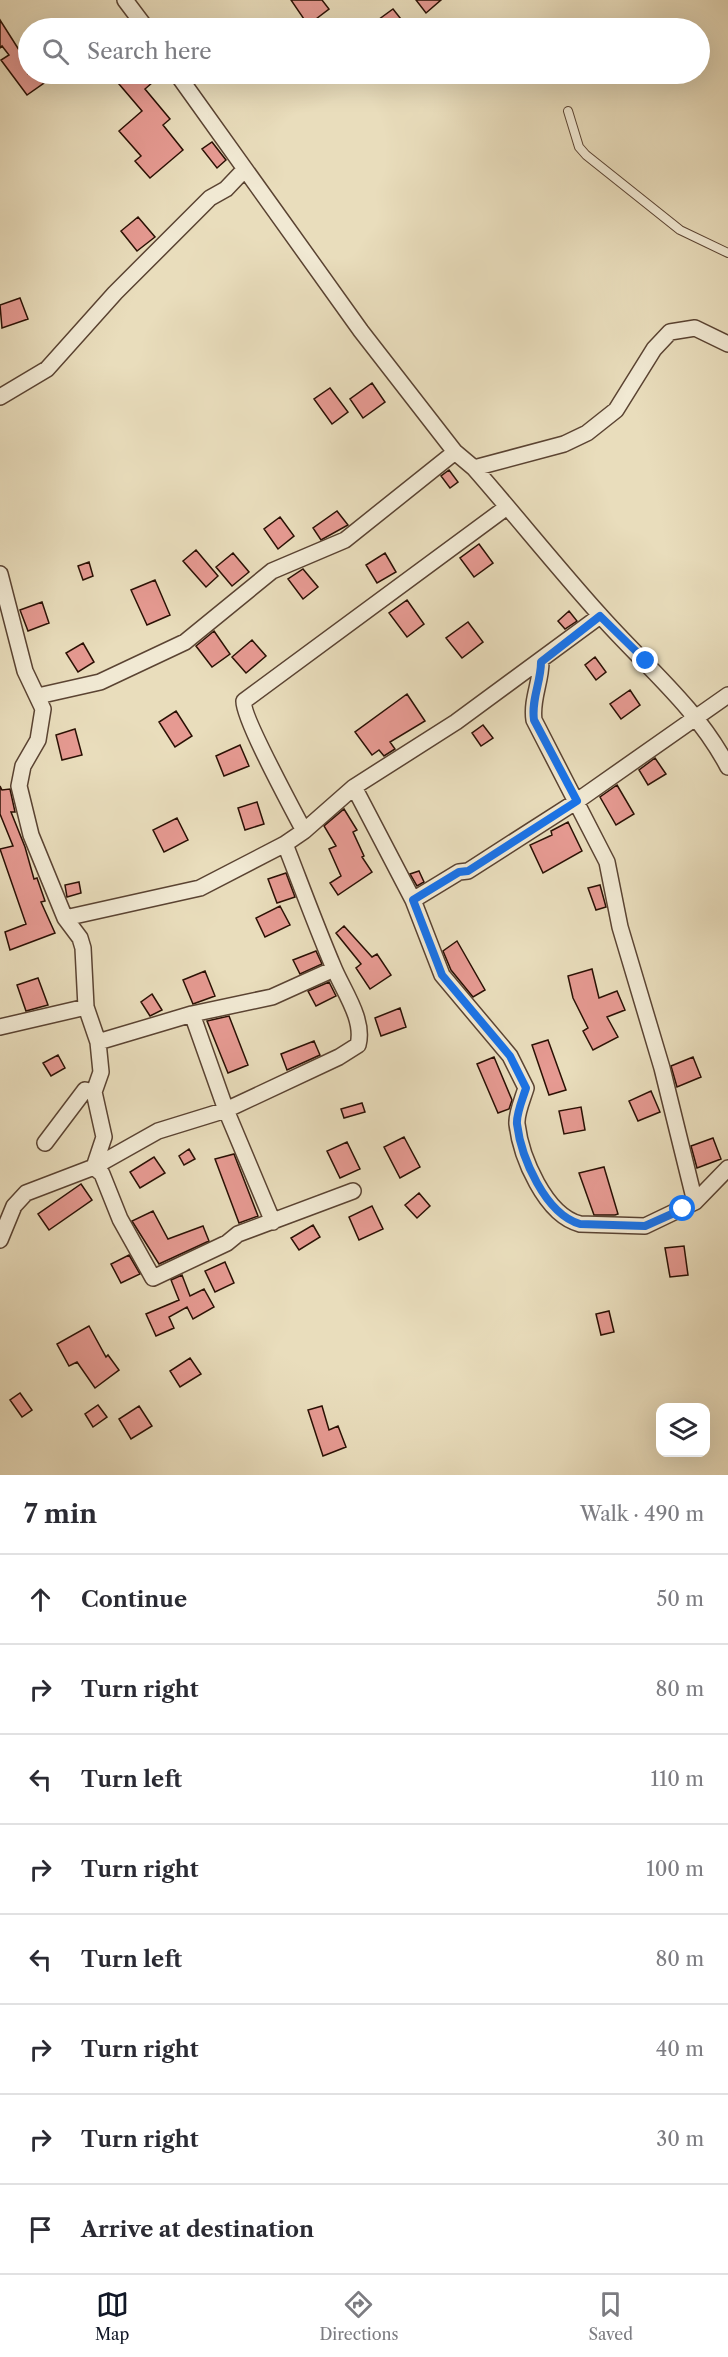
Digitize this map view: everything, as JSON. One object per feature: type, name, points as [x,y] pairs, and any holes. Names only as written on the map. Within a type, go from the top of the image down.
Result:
[{"type":"street","points":[[125,0],[138,18]]},
{"type":"street","points":[[184,84],[361,331],[455,452],[474,468],[600,616],[696,716],[713,738],[728,767]]},
{"type":"street","points":[[0,397],[47,369],[115,293],[210,198],[226,189],[245,169]]},
{"type":"street","points":[[474,468],[564,444],[587,433],[616,410],[654,349],[670,332],[695,328],[728,344]]},
{"type":"street","points":[[38,696],[100,682],[184,642],[272,571],[345,540],[455,452]]},
{"type":"street","points":[[304,831],[250,723],[243,705],[244,700],[507,507]]},
{"type":"street","points":[[0,574],[25,671],[38,696],[44,717],[38,740],[20,773],[19,786],[31,835],[65,918],[80,938],[83,948],[86,1007],[98,1042],[101,1072],[94,1092],[104,1137],[94,1167]]},
{"type":"street","points":[[65,918],[200,888],[285,844],[304,831],[354,787],[456,722],[541,662],[600,616]]},
{"type":"street","points":[[541,662],[541,677],[532,707],[534,720],[607,862],[620,927],[662,1068],[695,1202]]},
{"type":"street","points":[[413,900],[459,872],[468,871],[577,801],[728,695]]},
{"type":"street","points":[[354,787],[413,900],[442,975],[510,1056],[526,1088],[517,1123],[533,1178],[558,1210],[572,1222],[580,1224],[630,1228],[645,1226],[695,1202],[728,1168]]},
{"type":"street","points":[[0,1240],[14,1206],[26,1193],[94,1167],[158,1131],[226,1110],[339,1057],[358,1045],[357,1025],[349,997],[334,969],[285,844]]},
{"type":"street","points":[[98,1042],[192,1014],[272,998],[334,969]]},
{"type":"street","points":[[0,1027],[86,1007]]},
{"type":"street","points":[[192,1014],[226,1110],[273,1222]]},
{"type":"street","points":[[45,1143],[85,1090],[94,1092]]},
{"type":"street","points":[[94,1167],[102,1174],[120,1220],[153,1278],[227,1243],[238,1234],[353,1191]]},
{"type":"lane","points":[[568,111],[579,147],[586,155],[680,230],[728,253]]},
{"type":"building","points":[[291,0],[322,0],[329,9],[317,18],[303,18]]},
{"type":"building","points":[[416,0],[441,0],[426,13]]},
{"type":"building","points":[[393,9],[400,18],[381,18]]},
{"type":"building","points":[[0,20],[18,48],[18,83],[1,60],[9,55],[2,46],[0,48]]},
{"type":"building","points":[[19,84],[43,84],[27,95]]},
{"type":"building","points":[[119,84],[151,84],[145,89],[170,119],[163,125],[183,150],[150,178],[135,161],[141,156],[119,131],[142,111]]},
{"type":"building","points":[[212,142],[226,160],[217,168],[202,149]]},
{"type":"building","points":[[138,217],[155,237],[137,251],[121,231]]},
{"type":"building","points":[[20,298],[28,319],[2,328],[0,305]]},
{"type":"building","points":[[372,383],[385,402],[363,418],[350,399]]},
{"type":"building","points":[[330,388],[348,412],[332,424],[314,399]]},
{"type":"building","points":[[449,470],[458,482],[450,488],[441,476]]},
{"type":"building","points":[[337,511],[348,525],[321,540],[313,528]]},
{"type":"building","points":[[280,517],[294,536],[278,549],[264,529]]},
{"type":"building","points":[[479,544],[493,563],[474,577],[460,558]]},
{"type":"building","points":[[196,550],[218,576],[206,587],[183,561]]},
{"type":"building","points":[[233,553],[249,572],[232,586],[216,567]]},
{"type":"building","points":[[385,553],[396,572],[377,583],[366,565]]},
{"type":"building","points":[[89,562],[93,576],[83,580],[78,566]]},
{"type":"building","points":[[303,569],[318,587],[303,599],[288,579]]},
{"type":"building","points":[[155,580],[170,615],[147,625],[131,590]]},
{"type":"building","points":[[407,600],[424,624],[407,637],[389,613]]},
{"type":"building","points":[[42,602],[49,623],[28,631],[20,610]]},
{"type":"building","points":[[569,611],[577,621],[565,629],[558,621]]},
{"type":"building","points":[[468,622],[483,642],[462,658],[446,638]]},
{"type":"building","points":[[214,631],[230,654],[212,667],[196,646]]},
{"type":"building","points":[[252,640],[266,656],[246,673],[232,657]]},
{"type":"building","points":[[83,643],[94,662],[78,672],[66,653]]},
{"type":"building","points":[[595,657],[606,672],[596,680],[585,665]]},
{"type":"building","points":[[630,690],[640,705],[621,719],[610,704]]},
{"type":"building","points":[[407,694],[425,721],[390,742],[395,749],[384,756],[379,750],[372,755],[355,732]]},
{"type":"building","points":[[176,711],[192,736],[175,747],[159,722]]},
{"type":"building","points":[[483,725],[493,738],[481,746],[472,733]]},
{"type":"building","points":[[75,729],[82,755],[62,760],[56,735]]},
{"type":"building","points":[[240,745],[249,766],[224,776],[216,756]]},
{"type":"building","points":[[655,758],[666,774],[648,785],[639,770]]},
{"type":"building","points":[[617,785],[634,814],[616,825],[600,797]]},
{"type":"building","points":[[0,786],[2,790],[10,789],[15,812],[11,812],[25,847],[34,879],[37,878],[45,901],[41,902],[55,933],[10,950],[5,932],[26,924],[0,849],[13,846],[0,814]]},
{"type":"building","points":[[257,802],[264,824],[245,830],[238,808]]},
{"type":"building","points":[[344,809],[357,830],[353,832],[364,856],[362,857],[372,872],[338,895],[330,883],[341,876],[329,849],[336,846],[324,826]]},
{"type":"building","points":[[177,818],[188,840],[164,852],[153,830]]},
{"type":"building","points":[[568,822],[582,851],[543,873],[530,845],[552,835],[551,831]]},
{"type":"building","points":[[419,871],[424,882],[417,886],[410,874]]},
{"type":"building","points":[[286,873],[295,897],[277,903],[268,879]]},
{"type":"building","points":[[79,882],[81,893],[67,897],[65,885]]},
{"type":"building","points":[[600,885],[606,907],[596,910],[588,888]]},
{"type":"building","points":[[280,906],[290,925],[265,937],[256,918]]},
{"type":"building","points":[[344,926],[372,957],[377,954],[391,975],[370,989],[356,968],[361,964],[336,933]]},
{"type":"building","points":[[457,941],[485,990],[473,997],[451,970],[443,951]]},
{"type":"building","points":[[316,951],[322,964],[300,974],[293,960]]},
{"type":"building","points":[[592,969],[599,998],[617,991],[625,1010],[607,1017],[618,1037],[593,1050],[583,1031],[588,1028],[573,998],[568,976]]},
{"type":"building","points":[[205,971],[215,996],[193,1004],[183,980]]},
{"type":"building","points":[[38,978],[48,1005],[26,1011],[17,985]]},
{"type":"building","points":[[329,982],[336,996],[316,1006],[308,991]]},
{"type":"building","points":[[152,994],[162,1010],[150,1016],[141,1002]]},
{"type":"building","points":[[400,1008],[406,1027],[381,1036],[375,1018]]},
{"type":"building","points":[[229,1016],[248,1065],[228,1073],[207,1021]]},
{"type":"building","points":[[548,1040],[566,1090],[549,1095],[532,1045]]},
{"type":"building","points":[[314,1041],[320,1055],[287,1070],[281,1054]]},
{"type":"building","points":[[58,1055],[65,1068],[51,1076],[43,1063]]},
{"type":"building","points":[[494,1057],[512,1100],[509,1109],[498,1113],[477,1064]]},
{"type":"building","points":[[693,1057],[701,1077],[677,1087],[671,1066]]},
{"type":"building","points":[[651,1091],[660,1112],[638,1121],[629,1101]]},
{"type":"building","points":[[362,1103],[365,1112],[344,1118],[341,1109]]},
{"type":"building","points":[[581,1107],[585,1130],[564,1134],[559,1111]]},
{"type":"building","points":[[404,1137],[420,1167],[400,1178],[384,1147]]},
{"type":"building","points":[[713,1138],[721,1159],[697,1168],[691,1146]]},
{"type":"building","points":[[347,1142],[360,1169],[340,1178],[327,1151]]},
{"type":"building","points":[[189,1149],[195,1159],[184,1165],[179,1156]]},
{"type":"building","points":[[234,1154],[258,1216],[239,1223],[215,1159]]},
{"type":"building","points":[[154,1157],[165,1173],[140,1188],[130,1172]]},
{"type":"building","points":[[604,1167],[618,1214],[615,1215],[594,1215],[579,1173]]},
{"type":"building","points":[[81,1184],[92,1200],[49,1230],[38,1214]]},
{"type":"building","points":[[419,1193],[430,1206],[417,1218],[405,1205]]},
{"type":"building","points":[[372,1206],[383,1229],[359,1240],[349,1217]]},
{"type":"building","points":[[153,1211],[168,1239],[203,1226],[209,1241],[159,1264],[132,1221]]},
{"type":"building","points":[[313,1225],[320,1237],[299,1250],[291,1238]]},
{"type":"building","points":[[684,1246],[688,1275],[670,1277],[665,1248]]},
{"type":"building","points":[[129,1255],[140,1274],[121,1283],[111,1264]]},
{"type":"building","points":[[225,1262],[234,1283],[215,1292],[205,1271]]},
{"type":"building","points":[[182,1275],[190,1296],[204,1289],[214,1307],[193,1319],[187,1307],[169,1317],[174,1328],[156,1336],[146,1314],[179,1300],[171,1280]]},
{"type":"building","points":[[609,1311],[614,1332],[601,1335],[596,1314]]},
{"type":"building","points":[[89,1326],[106,1357],[108,1355],[119,1370],[95,1388],[77,1362],[69,1366],[57,1344]]},
{"type":"building","points":[[190,1358],[201,1374],[180,1387],[170,1371]]},
{"type":"building","points":[[20,1393],[32,1410],[22,1417],[10,1400]]},
{"type":"building","points":[[98,1405],[107,1417],[93,1427],[85,1414]]},
{"type":"building","points":[[139,1406],[152,1426],[131,1439],[119,1419]]},
{"type":"building","points":[[322,1406],[329,1430],[338,1426],[346,1447],[323,1456],[308,1410]]},
{"type":"route","points":[[646,661],[600,616],[541,662],[541,677],[532,707],[534,720],[577,801],[468,871],[459,872],[413,900],[442,975],[510,1056],[526,1088],[517,1123],[533,1178],[542,1192],[572,1222],[580,1224],[630,1228],[645,1226],[683,1209]]}]
